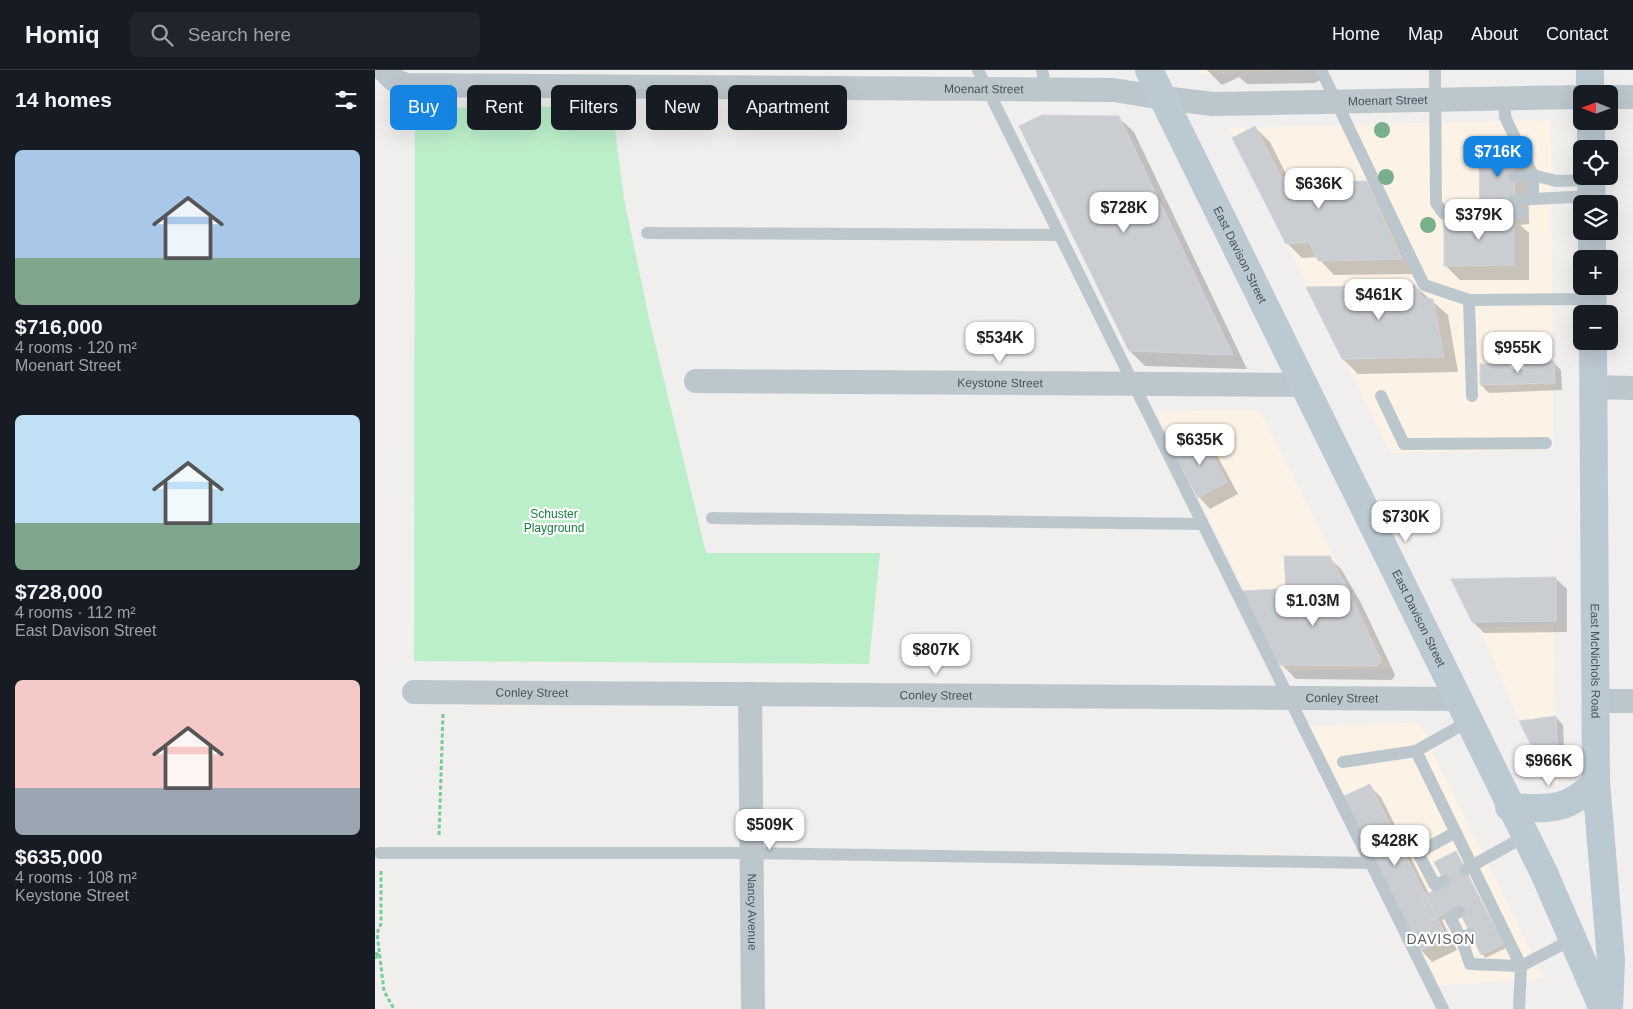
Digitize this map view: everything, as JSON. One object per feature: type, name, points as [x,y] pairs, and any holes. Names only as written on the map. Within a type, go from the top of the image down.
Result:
[{"type":"main road","name":"East Davison Street","points":[[1149,70],[1463,710],[1573,939],[1603,1009]]},
{"type":"main road","points":[[1590,70],[1591,85]]},
{"type":"main road","name":"East McNichols Road","points":[[1593,350],[1597,700],[1596,782],[1611,960],[1612,984],[1609,1009]]},
{"type":"main road","points":[[1509,808],[1551,808],[1567,805],[1582,796],[1596,782]]},
{"type":"street","name":"Moenart Street","points":[[386,72],[394,80],[406,85],[1044,80],[1213,104],[1573,98]]},
{"type":"street","points":[[1618,97],[1633,97]]},
{"type":"street","name":"Keystone Street","points":[[696,382],[1305,385]]},
{"type":"street","points":[[1593,387],[1633,388]]},
{"type":"street","name":"Conley Street","points":[[414,692],[1289,698],[1463,710]]},
{"type":"street","name":"Nancy Avenue","points":[[750,694],[753,1009]]},
{"type":"street","points":[[1597,700],[1633,701]]},
{"type":"lane","points":[[1321,70],[1424,285],[1469,300],[1593,300]]},
{"type":"lane","points":[[1435,70],[1436,203],[1445,214],[1522,213]]},
{"type":"lane","points":[[983,79],[1132,384],[1443,1009]]},
{"type":"lane","points":[[1505,99],[1505,117],[1533,175],[1533,199]]},
{"type":"lane","points":[[1514,176],[1533,175],[1591,189]]},
{"type":"lane","points":[[1514,200],[1533,199],[1591,189]]},
{"type":"lane","points":[[647,233],[1059,235]]},
{"type":"lane","points":[[1469,300],[1472,396]]},
{"type":"lane","points":[[1381,396],[1404,444],[1546,443]]},
{"type":"lane","points":[[711,518],[1202,524]]},
{"type":"lane","points":[[1343,762],[1416,751],[1463,710]]},
{"type":"lane","points":[[1416,751],[1456,832],[1469,867],[1484,898],[1521,966],[1519,1009]]},
{"type":"lane","points":[[1438,885],[1418,853],[1456,832]]},
{"type":"lane","points":[[1469,867],[1524,837]]},
{"type":"lane","points":[[380,854],[751,854],[1371,863]]},
{"type":"lane","points":[[1452,914],[1465,936],[1470,964],[1521,966],[1573,939]]},
{"type":"path","points":[[438,854],[443,714],[455,711],[455,692]]},
{"type":"path","points":[[380,854],[381,924],[377,933],[379,956],[384,992],[394,1009]]},
{"type":"path","points":[[375,893],[381,893]]},
{"type":"path","points":[[375,953],[379,956]]},
{"type":"path","points":[[375,958],[379,956]]},
{"type":"shaded area","points":[[1200,70],[1314,70],[1201,74]]},
{"type":"shaded area","points":[[1551,120],[1553,449],[1391,453],[1229,128]]},
{"type":"shaded area","points":[[1259,410],[1390,668],[1285,671],[1156,411]]},
{"type":"shaded area","points":[[1553,625],[1559,783],[1547,783],[1479,628]]},
{"type":"shaded area","points":[[1419,723],[1544,978],[1439,985],[1308,726]]},
{"type":"green space","name":"Schuster Playground","points":[[467,107],[467,130],[541,130],[541,107],[551,107],[551,130],[615,130],[624,199],[649,318],[706,553],[880,553],[869,664],[414,661],[415,130],[457,130],[457,108]]},
{"type":"building","points":[[1042,115],[1119,116],[1233,355],[1129,351],[1019,126]]},
{"type":"building","points":[[1255,126],[1281,177],[1300,176],[1302,183],[1367,181],[1402,259],[1318,261],[1309,242],[1286,244],[1232,138]]},
{"type":"building","points":[[1503,136],[1514,154],[1515,210],[1480,211],[1479,160],[1493,160],[1485,146]]},
{"type":"building","points":[[1444,217],[1514,217],[1514,265],[1444,266]]},
{"type":"building","points":[[1415,285],[1423,298],[1433,299],[1444,357],[1342,359],[1306,287]]},
{"type":"building","points":[[1554,361],[1555,383],[1480,385],[1480,364],[1509,364],[1509,370],[1525,369],[1524,362]]},
{"type":"building","points":[[1202,435],[1227,482],[1198,498],[1173,451]]},
{"type":"building","points":[[1284,556],[1330,556],[1346,586],[1286,589]]},
{"type":"building","points":[[1556,577],[1556,621],[1472,622],[1451,579]]},
{"type":"building","points":[[1346,586],[1381,660],[1377,666],[1280,665],[1239,591]]},
{"type":"building","points":[[1556,716],[1558,763],[1541,765],[1519,721]]},
{"type":"building","points":[[1370,784],[1447,938],[1420,951],[1342,797]]},
{"type":"building","points":[[1456,851],[1503,944],[1481,955],[1457,907],[1432,920],[1421,897],[1446,884],[1434,862]]},
{"type":"district","name":"DAVISON","points":[[1441,939]]}]
